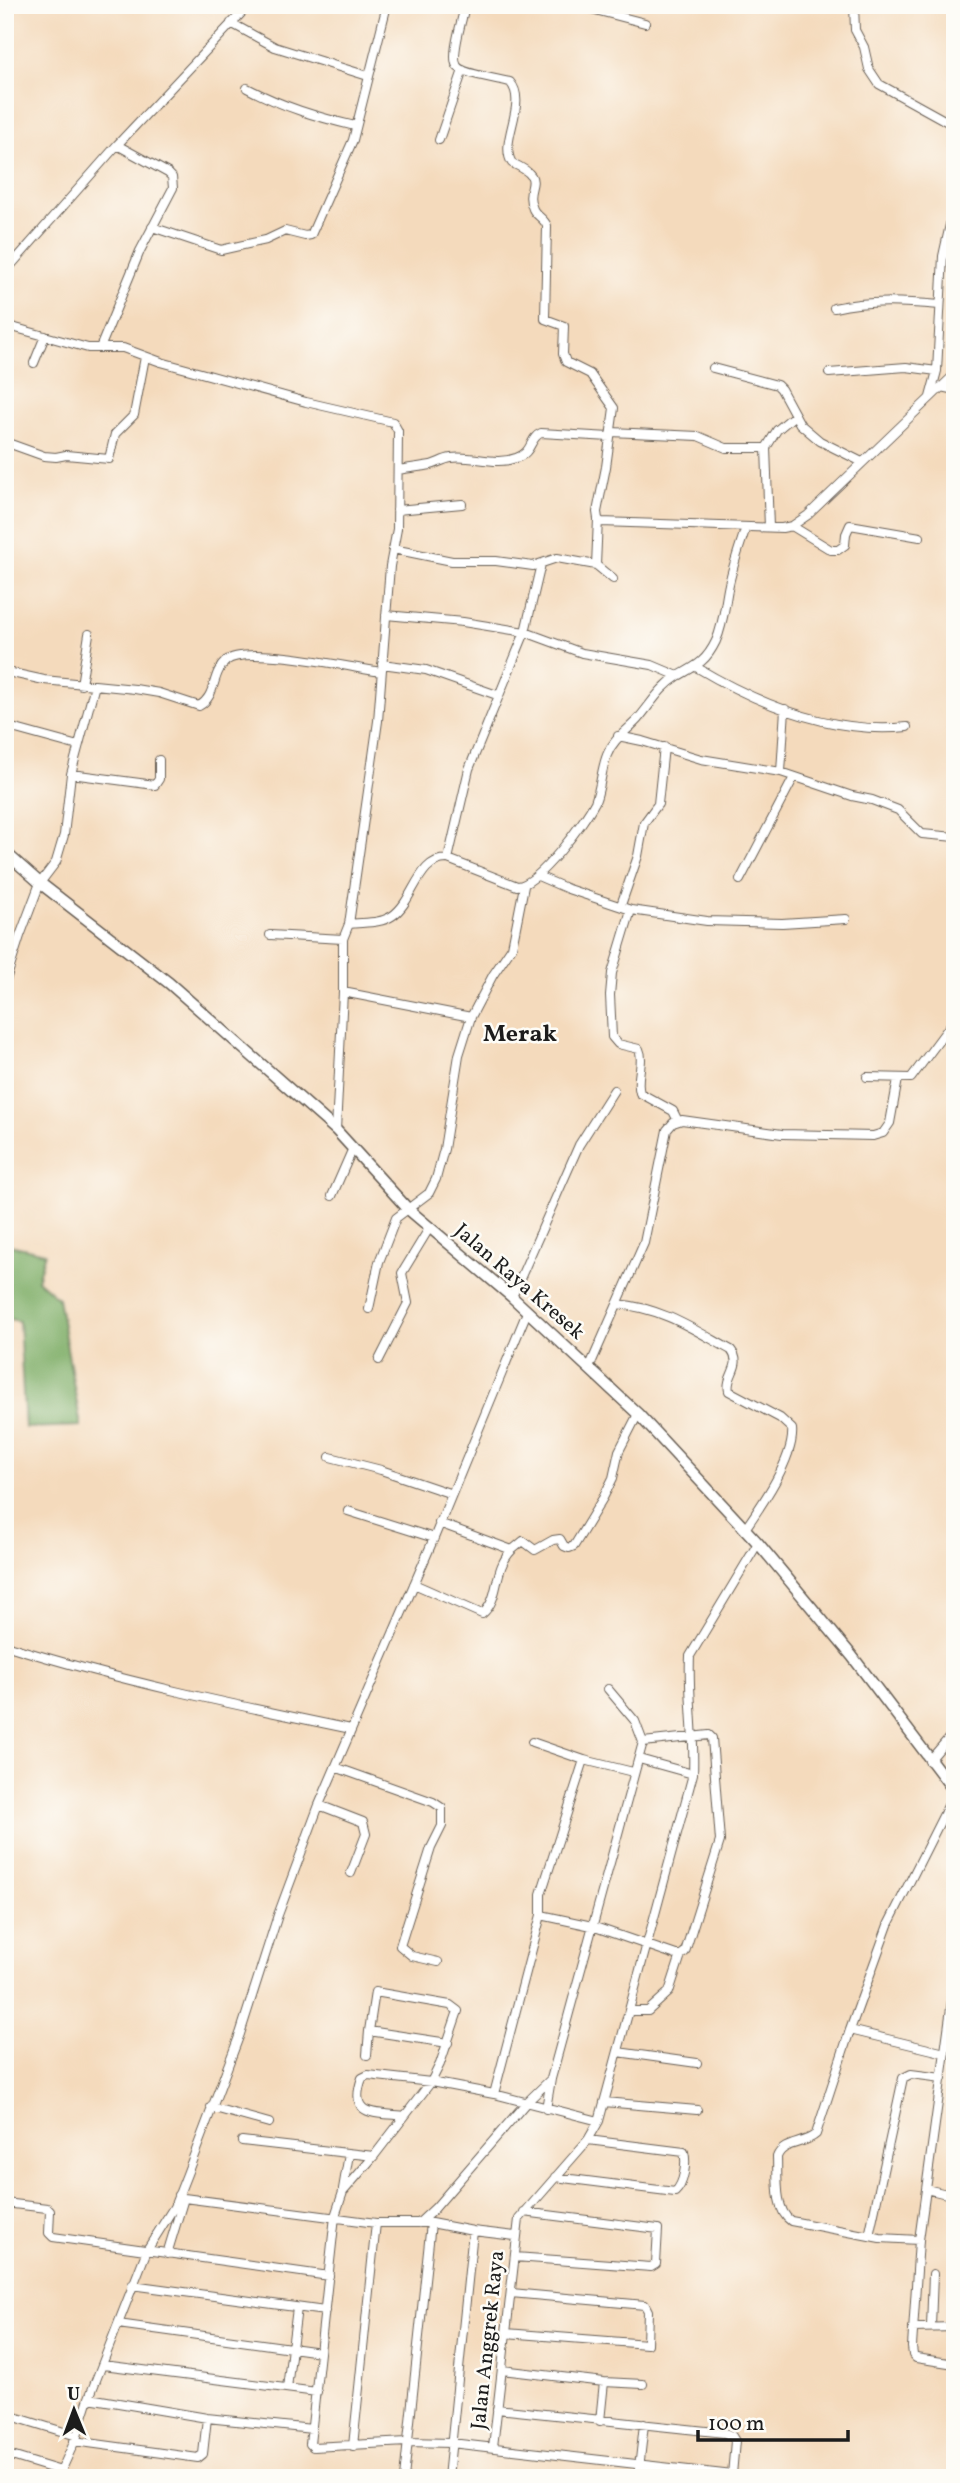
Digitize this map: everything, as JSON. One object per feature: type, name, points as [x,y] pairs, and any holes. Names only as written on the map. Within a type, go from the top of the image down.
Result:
[{"type":"main road","name":"Jalan Raya Kresek","points":[[5,852],[40,883],[169,983],[336,1130],[408,1209],[512,1297],[638,1414],[758,1543],[863,1670],[955,1792]]},
{"type":"street","points":[[5,272],[117,145],[249,5]]},
{"type":"street","points":[[152,227],[221,250],[266,240],[285,231],[311,235],[353,140],[387,5]]},
{"type":"street","points":[[466,5],[454,56],[456,65],[463,70],[510,82],[515,88],[516,100],[508,155],[512,163],[529,171],[532,176],[532,206],[547,226],[544,316],[549,322],[564,326],[563,354],[566,362],[590,374],[614,408],[597,512],[596,565]]},
{"type":"street","points":[[576,5],[645,23]]},
{"type":"street","points":[[854,5],[855,30],[864,47],[869,69],[879,84],[955,126]]},
{"type":"street","points":[[232,23],[275,47],[368,76]]},
{"type":"street","points":[[439,140],[463,70]]},
{"type":"street","points":[[247,88],[289,108],[355,126]]},
{"type":"street","points":[[100,348],[152,227],[173,188],[172,177],[117,145]]},
{"type":"street","points":[[930,397],[937,371],[943,256],[955,203]]},
{"type":"street","points":[[834,308],[858,302],[893,301],[940,305]]},
{"type":"street","points":[[5,325],[89,348],[124,348],[145,357],[306,402],[393,422],[398,431],[397,510],[377,721],[349,924],[343,939],[336,1130]]},
{"type":"street","points":[[34,363],[45,336]]},
{"type":"street","points":[[5,442],[44,456],[109,459],[115,435],[134,415],[145,357]]},
{"type":"street","points":[[829,373],[906,367],[937,371]]},
{"type":"street","points":[[713,368],[782,389],[800,424],[820,441],[862,462]]},
{"type":"street","points":[[792,526],[808,514],[955,374]]},
{"type":"street","points":[[941,387],[955,390]]},
{"type":"street","points":[[768,527],[766,448],[777,430],[795,415]]},
{"type":"street","points":[[398,470],[450,458],[492,461],[515,459],[525,454],[535,436],[541,433],[698,436],[726,448],[766,448]]},
{"type":"street","points":[[397,510],[463,503]]},
{"type":"street","points":[[598,519],[607,523],[792,526],[831,550],[838,550],[845,545],[850,525],[920,537]]},
{"type":"street","points":[[349,924],[381,920],[393,915],[404,904],[427,866],[438,859],[448,859],[517,886],[524,886],[538,876],[595,801],[607,754],[618,736],[637,720],[657,694],[706,657],[716,640],[746,527]]},
{"type":"street","points":[[393,549],[452,561],[496,561],[533,566],[557,558],[596,565],[613,579]]},
{"type":"street","points":[[448,859],[469,769],[525,632],[541,564]]},
{"type":"street","points":[[386,615],[463,622],[525,632],[582,653],[652,666],[678,676]]},
{"type":"street","points":[[82,685],[89,634]]},
{"type":"street","points":[[12,673],[44,680],[159,693],[199,706],[210,696],[218,671],[226,660],[237,656],[283,657],[426,670],[497,695]]},
{"type":"street","points":[[696,667],[724,683],[785,709],[859,728],[906,727]]},
{"type":"street","points":[[5,983],[40,883],[57,862],[64,835],[71,774],[95,685]]},
{"type":"street","points":[[781,772],[785,709]]},
{"type":"street","points":[[5,726],[78,746]]},
{"type":"street","points":[[618,736],[701,759],[781,772],[898,810],[922,834],[955,836]]},
{"type":"street","points":[[621,905],[638,856],[644,823],[658,804],[664,747]]},
{"type":"street","points":[[71,774],[155,785],[159,779],[159,760]]},
{"type":"street","points":[[740,880],[794,777]]},
{"type":"street","points":[[538,876],[631,910],[707,921],[782,923],[846,919]]},
{"type":"street","points":[[369,1309],[379,1262],[396,1218],[429,1193],[436,1179],[444,1149],[458,1055],[471,1017],[493,975],[512,947],[524,886]]},
{"type":"street","points":[[631,910],[612,973],[612,1037],[618,1044],[639,1049],[641,1058],[637,1079],[640,1093],[673,1111],[678,1121]]},
{"type":"street","points":[[270,935],[343,939]]},
{"type":"street","points":[[343,992],[471,1017]]},
{"type":"street","points":[[867,1077],[911,1078],[955,1019]]},
{"type":"street","points":[[589,1368],[644,1243],[667,1130],[678,1121],[782,1134],[873,1136],[883,1133],[890,1123],[898,1079]]},
{"type":"street","points":[[512,1297],[579,1145],[614,1090]]},
{"type":"street","points":[[332,1196],[353,1148]]},
{"type":"street","points":[[379,1360],[408,1303],[402,1280],[404,1266],[430,1227]]},
{"type":"street","points":[[617,1304],[646,1307],[669,1315],[732,1350],[737,1357],[737,1364],[727,1384],[729,1391],[780,1419],[792,1429],[793,1437],[781,1469],[746,1530]]},
{"type":"street","points":[[167,2254],[181,2197],[211,2107],[240,2034],[278,1914],[319,1805],[434,1538],[527,1312]]},
{"type":"street","points":[[414,1584],[482,1614],[488,1608],[496,1589],[496,1578],[505,1556],[523,1541],[535,1549],[559,1539],[569,1548],[574,1546],[603,1498],[619,1451],[638,1414]]},
{"type":"street","points":[[330,1457],[381,1470],[452,1494]]},
{"type":"street","points":[[348,1511],[434,1538]]},
{"type":"street","points":[[439,1523],[512,1550]]},
{"type":"street","points":[[181,2197],[376,2223],[431,2223],[515,2236],[519,2219],[524,2212],[588,2140],[599,2121],[693,1774],[690,1656],[758,1543]]},
{"type":"street","points":[[5,1645],[188,1696],[351,1729]]},
{"type":"street","points":[[546,2109],[551,2079],[643,1742],[635,1721],[608,1689]]},
{"type":"street","points":[[929,1761],[954,1732]]},
{"type":"street","points":[[629,2011],[648,2011],[669,1992],[681,1955],[685,1952],[720,1841],[712,1738],[709,1735],[643,1742]]},
{"type":"street","points":[[532,1742],[584,1760],[633,1772]]},
{"type":"street","points":[[639,1759],[693,1774]]},
{"type":"street","points":[[494,2094],[541,1915],[541,1894],[584,1760]]},
{"type":"street","points":[[335,1767],[433,1802],[442,1808],[442,1826],[430,1848],[400,1946],[412,1956],[438,1962]]},
{"type":"street","points":[[919,2240],[869,2236],[791,2221],[783,2214],[777,2157],[780,2150],[816,2134],[888,1925],[955,1792]]},
{"type":"street","points":[[319,1805],[363,1822],[366,1827],[366,1834],[351,1873]]},
{"type":"street","points":[[541,1915],[592,1926],[681,1955]]},
{"type":"street","points":[[955,1979],[951,2040],[945,2053],[919,2240],[912,2352],[916,2358],[955,2364]]},
{"type":"street","points":[[343,2192],[431,2082],[458,2011],[455,2007],[375,1992],[367,2055]]},
{"type":"street","points":[[850,2030],[945,2053]]},
{"type":"street","points":[[369,2031],[448,2043]]},
{"type":"street","points":[[618,2052],[696,2063]]},
{"type":"street","points":[[869,2236],[903,2078],[911,2074],[942,2078]]},
{"type":"street","points":[[404,2116],[365,2111],[360,2107],[358,2103],[362,2078],[368,2075],[431,2082],[494,2094],[599,2121]]},
{"type":"street","points":[[419,2223],[525,2104],[551,2079]]},
{"type":"street","points":[[604,2102],[696,2110]]},
{"type":"street","points":[[211,2107],[269,2123]]},
{"type":"street","points":[[555,2177],[675,2192],[680,2187],[686,2159],[684,2152],[588,2140]]},
{"type":"street","points":[[242,2141],[374,2156]]},
{"type":"street","points":[[349,2154],[343,2192],[335,2216],[317,2392],[309,2441],[313,2447],[451,2442],[759,2478]]},
{"type":"street","points":[[926,2189],[955,2196]]},
{"type":"street","points":[[5,2454],[60,2474],[76,2439],[132,2285],[148,2249],[181,2197]]},
{"type":"street","points":[[5,2203],[47,2208],[50,2211],[49,2233],[52,2237],[329,2276]]},
{"type":"street","points":[[515,2257],[651,2267],[656,2264],[659,2229],[524,2212]]},
{"type":"street","points":[[353,2446],[376,2223]]},
{"type":"street","points":[[404,2478],[431,2223]]},
{"type":"street","points":[[448,2478],[473,2231]]},
{"type":"street","name":"Jalan Anggrek Raya","points":[[493,2446],[515,2257],[515,2236]]},
{"type":"street","points":[[931,2327],[933,2274]]},
{"type":"street","points":[[132,2285],[326,2311]]},
{"type":"street","points":[[506,2333],[647,2344],[649,2311],[645,2305],[511,2292]]},
{"type":"street","points":[[287,2388],[297,2308]]},
{"type":"street","points":[[118,2324],[320,2352]]},
{"type":"street","points":[[913,2328],[955,2327]]},
{"type":"street","points":[[103,2365],[317,2392]]},
{"type":"street","points":[[502,2370],[643,2384]]},
{"type":"street","points":[[600,2421],[604,2382]]},
{"type":"street","points":[[89,2398],[208,2418],[312,2429]]},
{"type":"street","points":[[497,2409],[725,2433],[736,2441],[732,2475]]},
{"type":"street","points":[[5,2414],[76,2439],[198,2458],[203,2454],[208,2418]]},
{"type":"street","points":[[638,2478],[644,2424]]},
{"type":"green space","points":[[5,1244],[45,1253],[37,1280],[58,1298],[81,1426],[25,1428],[19,1321],[5,1318]]},
{"type":"district","name":"Merak","points":[[520,1033]]}]
